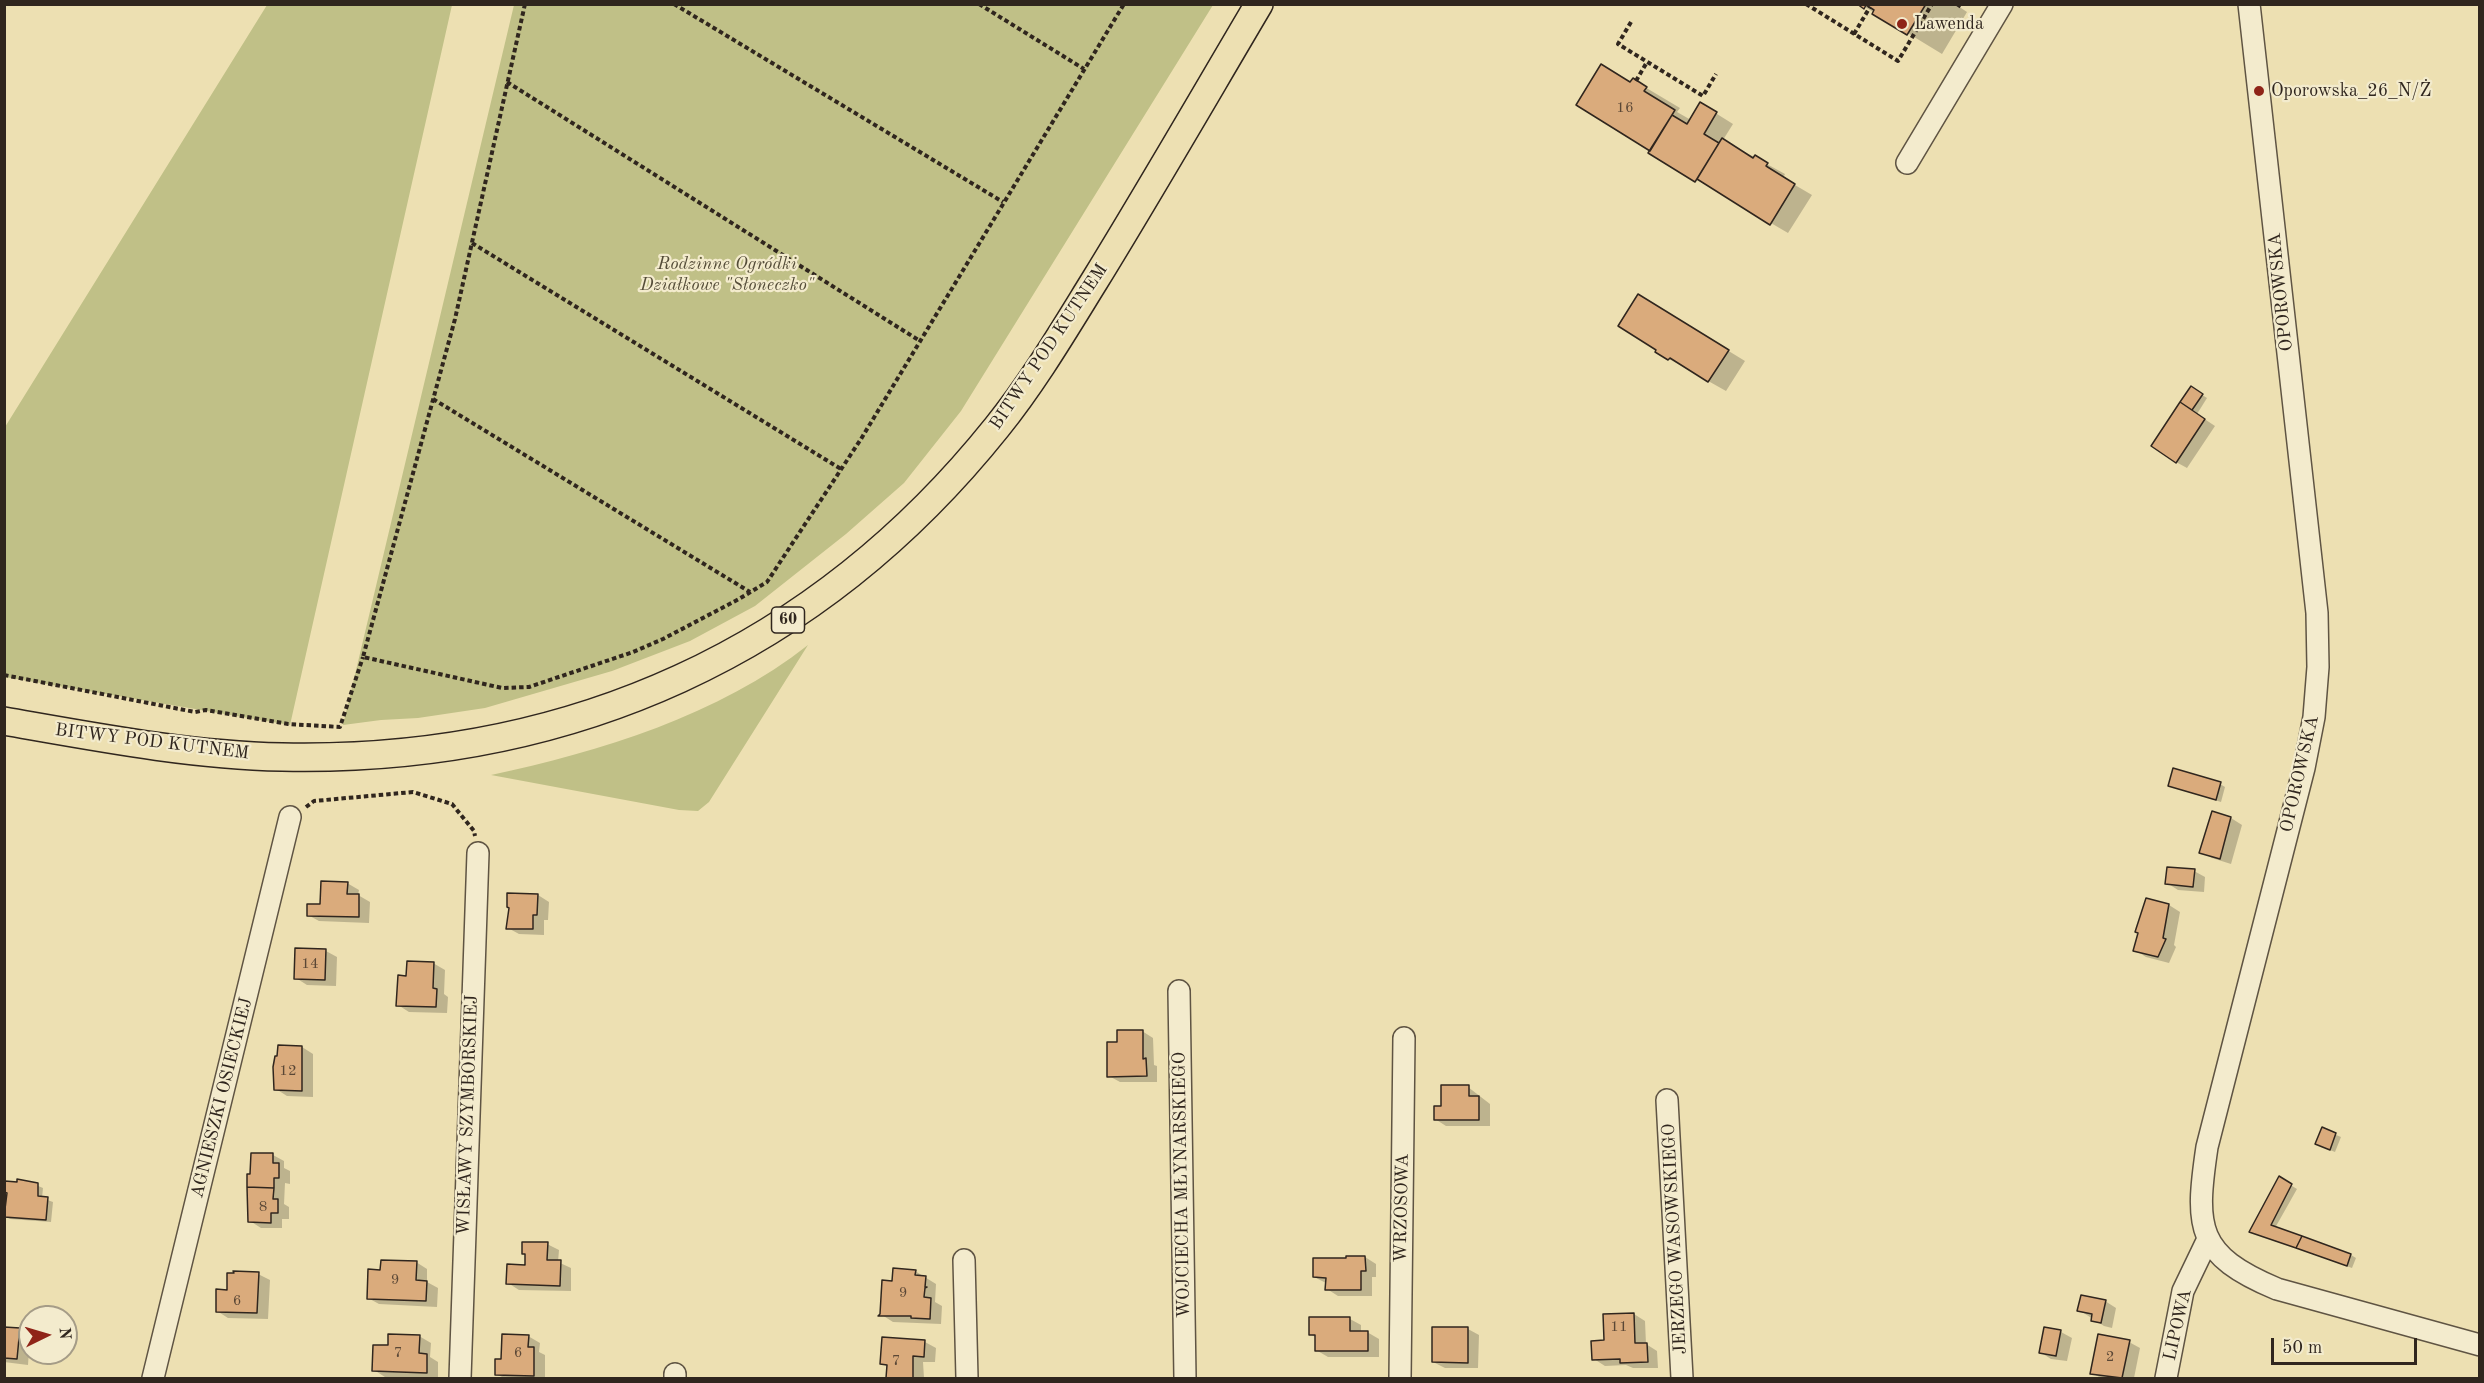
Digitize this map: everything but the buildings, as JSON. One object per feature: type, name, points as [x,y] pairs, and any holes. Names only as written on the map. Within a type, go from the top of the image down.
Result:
[{"type":"main road","name":"BITWY POD KUTNEM","points":[[4,721],[171,748],[280,757],[361,756],[444,747],[508,735],[577,718],[627,702],[724,658],[774,629],[824,595],[877,552],[944,486],[998,425],[1034,376],[1106,262],[1259,4]]},
{"type":"street","points":[[1907,163],[2002,4]]},
{"type":"street","name":"OPOROWSKA","points":[[2249,4],[2317,613],[2318,667],[2314,717],[2304,768],[2207,1147],[2201,1189],[2201,1219],[2208,1239],[2223,1259],[2245,1275],[2277,1289],[2480,1345]]},
{"type":"street","name":"AGNIESZKI OSIECKIEJ","points":[[153,1378],[290,818]]},
{"type":"street","name":"WISŁAWY SZYMBORSKIEJ","points":[[460,1378],[478,852]]},
{"type":"street","name":"WOJCIECHA MŁYNARSKIEGO","points":[[1179,991],[1185,1378]]},
{"type":"street","name":"WRZOSOWA","points":[[1400,1378],[1404,1038]]},
{"type":"street","name":"JERZEGO WASOWSKIEGO","points":[[1667,1100],[1682,1378]]},
{"type":"street","name":"LIPOWA","points":[[2166,1378],[2183,1291],[2208,1239]]},
{"type":"street","points":[[964,1260],[968,1378]]},
{"type":"path","points":[[4,675],[195,712],[206,710],[288,724],[340,726],[363,657],[455,319],[525,4]]},
{"type":"path","points":[[674,4],[1003,202]]},
{"type":"path","points":[[979,4],[1084,69]]},
{"type":"path","points":[[363,657],[502,688],[529,687],[633,652],[663,639],[767,582],[841,469],[1124,4]]},
{"type":"path","points":[[1806,4],[1898,61],[1932,4]]},
{"type":"path","points":[[1957,4],[1963,8]]},
{"type":"path","points":[[1854,34],[1870,8]]},
{"type":"path","points":[[1631,22],[1618,44],[1647,62],[1703,96],[1716,74]]},
{"type":"path","points":[[1636,81],[1647,62]]},
{"type":"path","points":[[507,82],[920,340]]},
{"type":"path","points":[[472,243],[841,469]]},
{"type":"path","points":[[433,399],[750,592]]},
{"type":"path","points":[[290,818],[314,801],[413,792],[452,804],[474,831],[478,852]]},
{"type":"green space","points":[[267,5],[452,5],[290,725],[5,677],[5,427]]},
{"type":"green space","name":"Rodzinne Ogródki Działkowe \"Słoneczko\"","points":[[514,5],[1213,5],[961,411],[904,483],[846,534],[755,606],[690,641],[612,671],[485,708],[418,718],[343,725]]},
{"type":"green space","points":[[808,645],[709,802],[698,811],[679,810],[491,775],[574,755],[657,728],[737,692],[774,670]]},
{"type":"place","name":"Lawenda","points":[[1902,24]]},
{"type":"place","name":"Oporowska_26_N/Ż","points":[[2259,91]]}]
